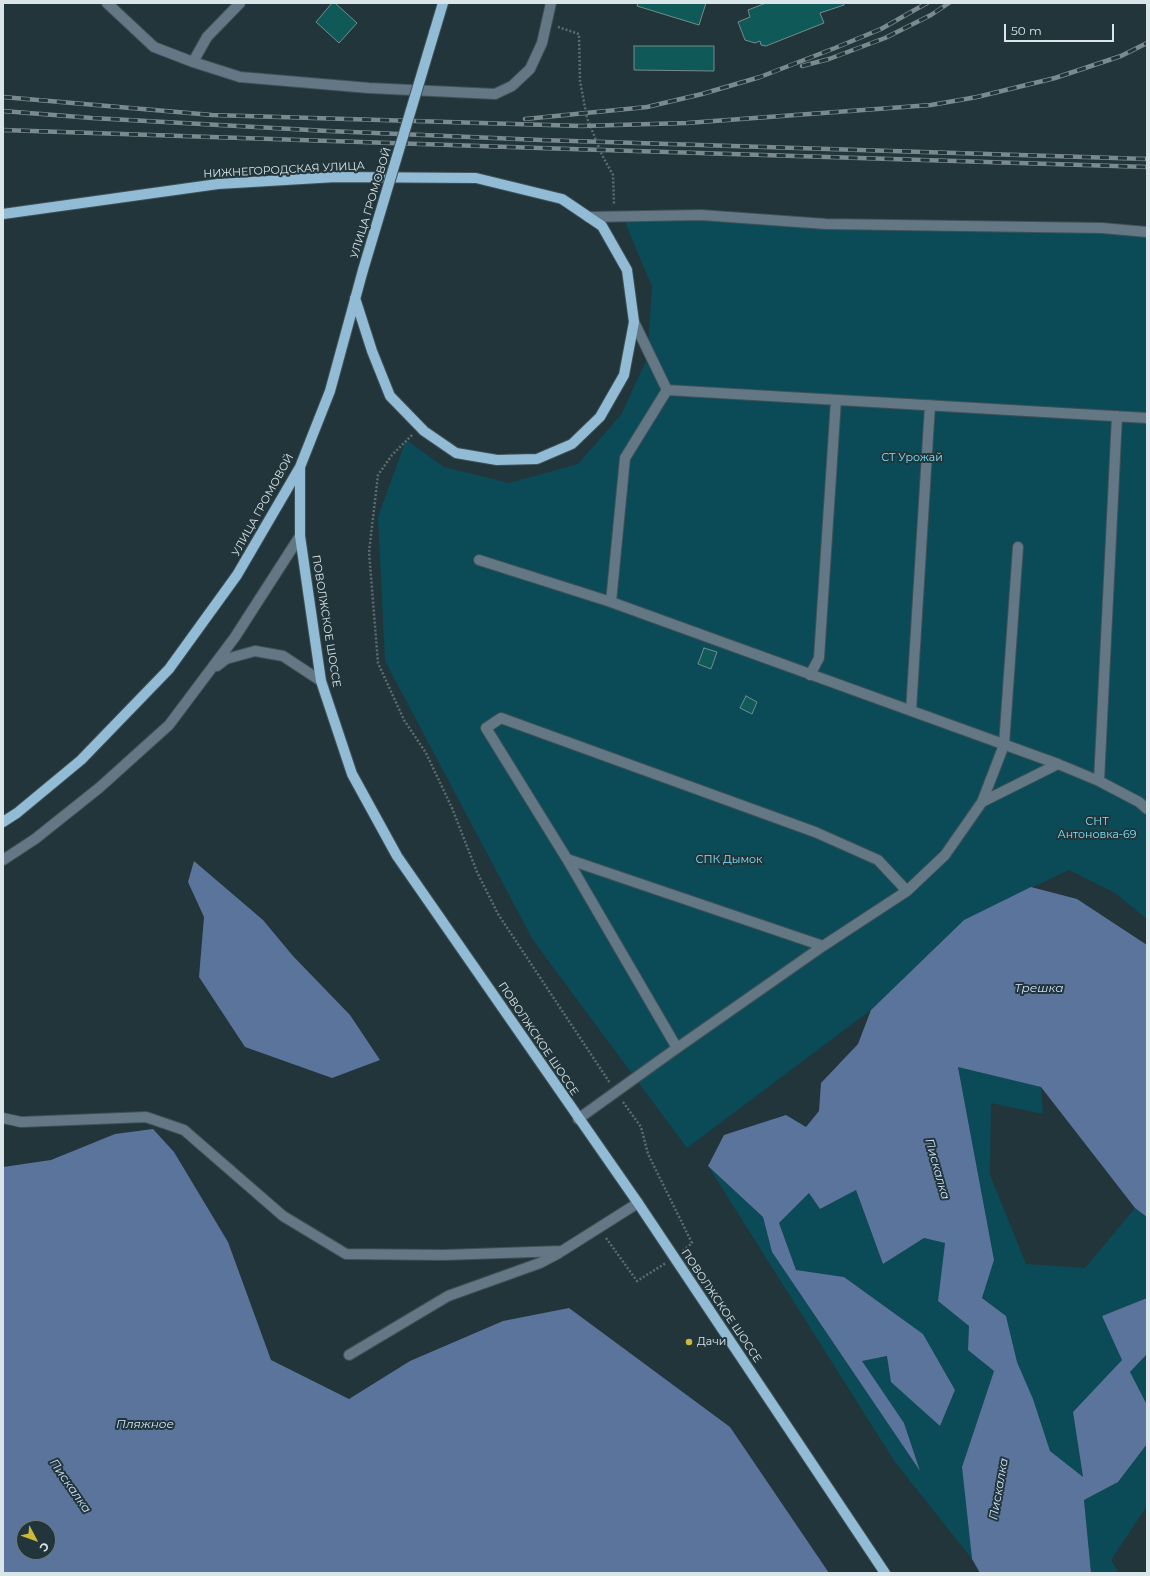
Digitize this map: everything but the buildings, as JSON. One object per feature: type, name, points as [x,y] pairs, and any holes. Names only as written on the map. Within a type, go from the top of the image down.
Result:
[{"type":"main road","name":"УЛИЦА ГРОМОВОЙ","points":[[3,822],[17,813],[81,760],[169,669],[237,576],[300,467],[330,391],[363,270],[443,3]]},
{"type":"main road","name":"НИЖНЕГОРОДСКАЯ УЛИЦА","points":[[3,214],[218,184],[336,177],[476,178],[562,199],[602,226],[628,270],[634,322],[624,375],[600,417],[572,444],[537,460],[497,460],[456,453],[420,426],[390,396],[372,350],[355,298]]},
{"type":"main road","name":"ПОВОЛЖСКОЕ ШОССЕ","points":[[300,467],[300,536],[321,681],[352,774],[397,856],[578,1119],[638,1203],[885,1573]]},
{"type":"street","points":[[107,3],[154,47],[193,62],[240,77],[369,88],[495,94],[512,86],[530,69],[542,43],[551,3]]},
{"type":"street","points":[[193,62],[208,37],[240,3]]},
{"type":"street","points":[[588,217],[701,215],[826,224],[1102,228],[1147,232]]},
{"type":"street","points":[[634,322],[667,390]]},
{"type":"street","points":[[667,390],[1147,418]]},
{"type":"street","points":[[611,602],[625,458],[667,390]]},
{"type":"street","points":[[810,675],[819,658],[836,400]]},
{"type":"street","points":[[911,711],[930,405]]},
{"type":"street","points":[[1099,781],[1117,416]]},
{"type":"street","points":[[3,860],[35,839],[117,772],[169,725],[235,637],[300,536]]},
{"type":"street","points":[[578,1119],[823,946],[907,891],[945,855],[982,802],[1004,745],[1018,547]]},
{"type":"street","points":[[479,560],[611,602],[1058,764],[1099,781],[1139,802],[1147,809]]},
{"type":"street","points":[[207,674],[226,659],[255,651],[283,656],[321,681]]},
{"type":"street","points":[[677,1048],[567,859],[486,728],[501,718],[815,832],[878,860],[907,891]]},
{"type":"street","points":[[982,802],[1058,764]]},
{"type":"street","points":[[567,859],[823,946]]},
{"type":"street","points":[[3,1118],[20,1122],[146,1117],[184,1130],[283,1216],[346,1254],[444,1255],[562,1251]]},
{"type":"street","points":[[349,1355],[448,1296],[540,1263],[562,1251],[638,1203]]},
{"type":"path","points":[[547,22],[579,34],[580,81],[587,118],[602,155],[613,175],[614,216]]},
{"type":"path","points":[[420,426],[392,455],[378,475],[369,552],[378,663],[404,720],[426,753],[452,808],[476,872],[498,914],[616,1092],[641,1127],[648,1154],[692,1243],[675,1258],[637,1281],[599,1227]]},
{"type":"green space","points":[[623,217],[1147,229],[1147,919],[1115,893],[1069,870],[964,920],[871,1010],[687,1148],[533,940],[385,661],[378,517],[406,440],[444,467],[509,483],[578,464],[621,415],[647,359],[652,287]]},
{"type":"green space","points":[[958,1066],[1041,1087],[1043,1114],[991,1103],[990,1175],[1026,1264],[1085,1268],[1135,1208],[1147,1217],[1147,1298],[1102,1316],[1122,1360],[1073,1412],[1083,1478],[1050,1451],[1033,1399],[1017,1362],[1006,1316],[982,1298],[994,1260]]},
{"type":"green space","points":[[708,1166],[763,1217],[772,1252],[919,1470],[904,1423],[862,1361],[887,1356],[940,1426],[955,1390],[923,1334],[844,1277],[796,1270],[779,1223],[809,1193],[820,1209],[856,1190],[883,1264],[924,1238],[945,1243],[938,1301],[969,1326],[968,1350],[994,1371],[962,1467],[972,1559],[895,1462]]},
{"type":"green space","points":[[1147,1354],[1147,1405],[1130,1372]]},
{"type":"green space","points":[[1147,1444],[1147,1506],[1111,1560],[1119,1573],[1091,1573],[1084,1500],[1118,1482]]},
{"type":"water","points":[[194,861],[263,920],[293,956],[350,1015],[380,1060],[332,1078],[245,1047],[199,977],[204,917],[188,882]]},
{"type":"water","name":"Трешка","points":[[1031,887],[1077,899],[1147,945],[1147,1217],[1135,1208],[1041,1087],[958,1067],[994,1260],[982,1298],[1006,1316],[1017,1362],[1033,1399],[1050,1451],[1083,1477],[1073,1412],[1122,1360],[1102,1316],[1147,1298],[1147,1354],[1130,1372],[1147,1405],[1147,1444],[1118,1482],[1084,1500],[1091,1573],[980,1573],[972,1559],[962,1467],[994,1371],[968,1350],[969,1326],[938,1301],[945,1243],[924,1238],[883,1264],[856,1190],[820,1209],[809,1193],[779,1223],[796,1270],[844,1277],[923,1334],[955,1390],[940,1426],[891,1382],[887,1356],[862,1361],[904,1423],[920,1471],[772,1252],[763,1217],[708,1166],[724,1135],[786,1115],[806,1127],[819,1111],[821,1083],[858,1044],[871,1010],[964,920]]},
{"type":"water","name":"Пляжное","points":[[153,1129],[174,1152],[228,1242],[271,1360],[349,1399],[410,1361],[503,1321],[569,1308],[730,1427],[829,1573],[3,1573],[3,1167],[51,1160],[115,1134]]},
{"type":"railway","points":[[525,119],[647,107],[702,94],[760,77],[835,48],[881,29],[927,3]]},
{"type":"railway","points":[[802,66],[829,59],[885,38],[931,15],[949,3]]},
{"type":"railway","points":[[3,97],[212,115],[582,126],[687,123],[931,105],[977,97],[1055,78],[1121,56],[1147,43]]},
{"type":"railway","points":[[3,111],[92,118],[328,131],[541,140],[1147,159]]},
{"type":"railway","points":[[3,130],[1147,167]]},
{"type":"place","name":"Дачи","points":[[689,1342]]},
{"type":"park label","name":"СТ Урожай","points":[[912,458]]},
{"type":"park label","name":"СНТ Антоновка-69","points":[[1097,828]]},
{"type":"park label","name":"СПК Дымок","points":[[729,860]]},
{"type":"water label","name":"Пискалка","points":[[937,1169]]},
{"type":"water label","name":"Пискалка","points":[[70,1486]]},
{"type":"water label","name":"Пискалка","points":[[999,1489]]}]
